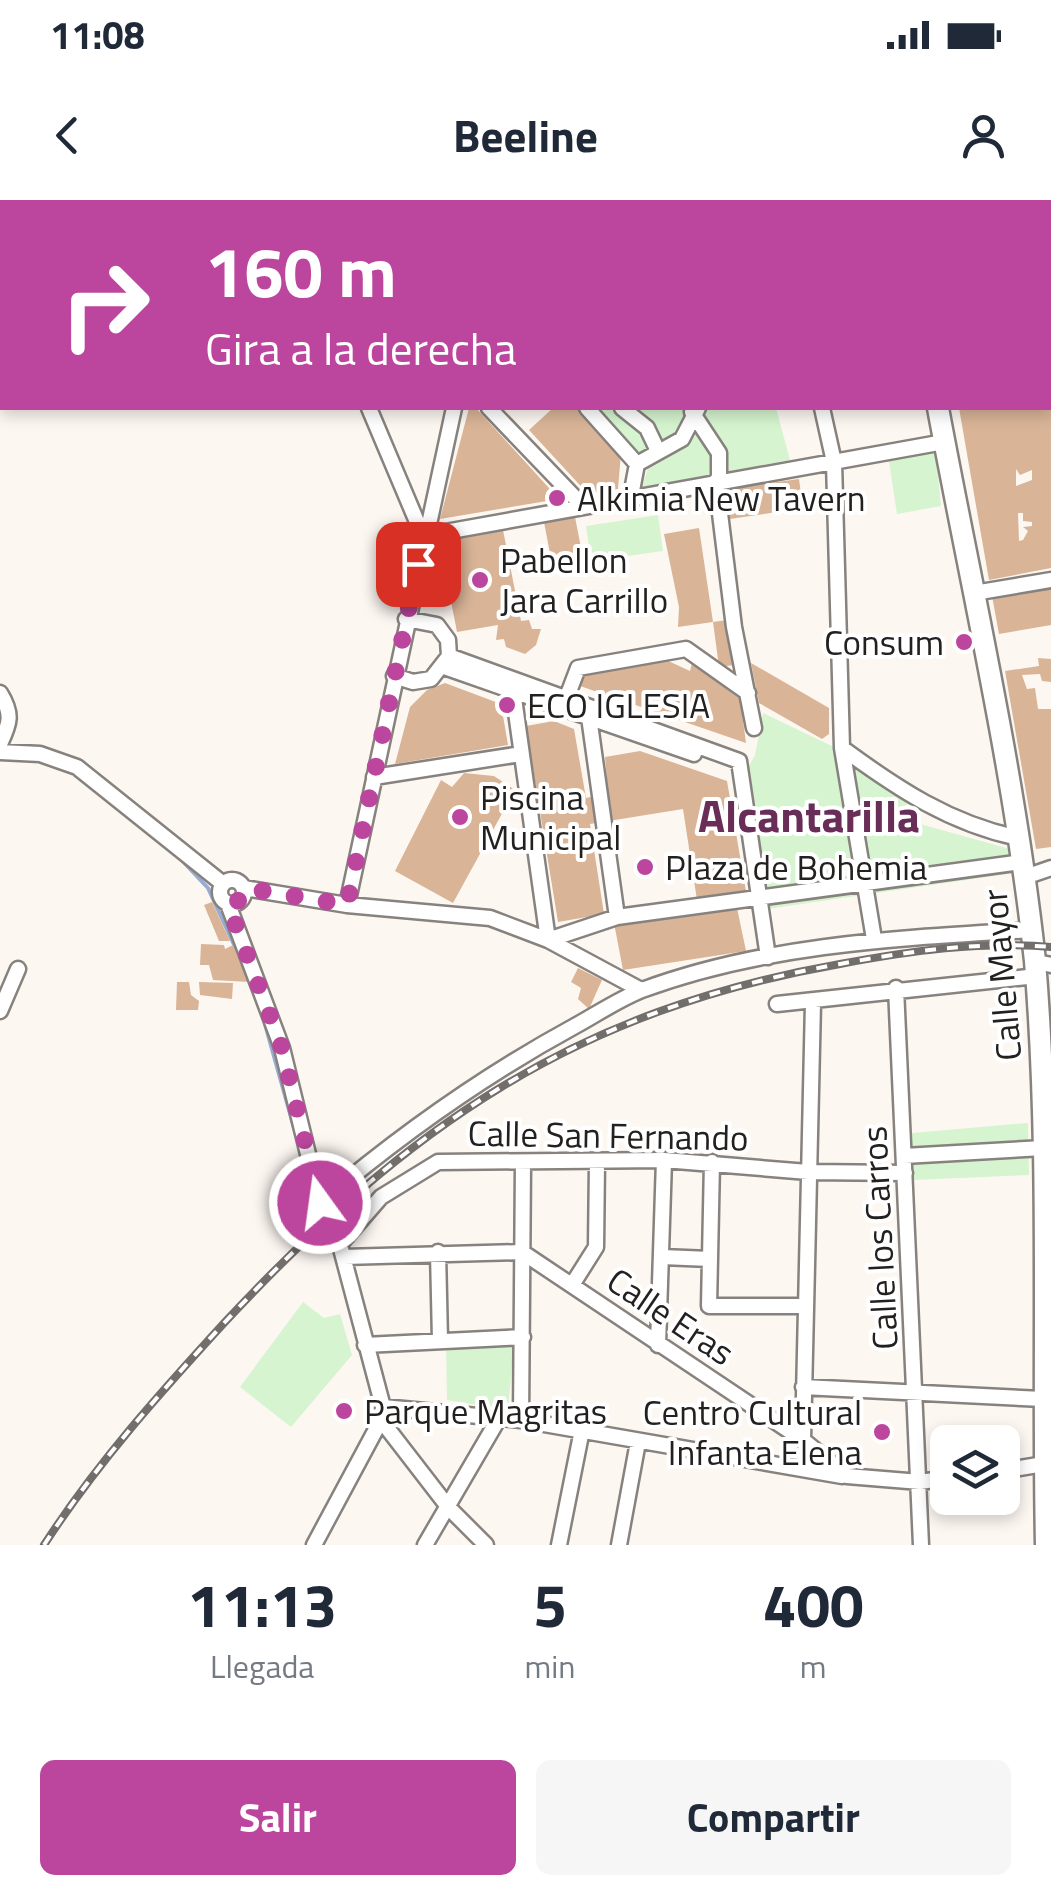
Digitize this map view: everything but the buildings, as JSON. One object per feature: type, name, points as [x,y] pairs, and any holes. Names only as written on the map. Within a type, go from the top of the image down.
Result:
[{"type":"main road","name":"Calle Mayor","points":[[938,410],[1041,968],[1047,1066],[1044,1148],[1048,1170],[1046,1545]]},
{"type":"street","points":[[370,410],[424,536]]},
{"type":"street","points":[[347,905],[454,410]]},
{"type":"street","points":[[491,410],[582,505]]},
{"type":"street","points":[[589,410],[637,464]]},
{"type":"street","points":[[624,410],[647,428],[656,449]]},
{"type":"street","points":[[631,496],[637,464],[656,449],[682,438],[693,410]]},
{"type":"street","points":[[693,410],[719,453],[717,481],[734,627],[754,728]]},
{"type":"street","points":[[822,410],[834,462],[842,748],[874,939]]},
{"type":"street","points":[[424,536],[944,442]]},
{"type":"street","points":[[974,592],[1051,580]]},
{"type":"street","points":[[394,676],[412,682],[432,679],[447,662],[448,640],[436,625],[406,619]]},
{"type":"street","points":[[567,697],[578,668],[686,648],[748,693]]},
{"type":"street","points":[[447,662],[513,691],[738,765]]},
{"type":"street","points":[[447,662],[567,697],[738,765]]},
{"type":"street","points":[[513,691],[548,940]]},
{"type":"street","points":[[0,694],[10,710],[10,723],[0,744]]},
{"type":"street","points":[[589,717],[617,918]]},
{"type":"street","points":[[842,748],[916,802],[988,832],[1018,838]]},
{"type":"street","points":[[0,752],[40,754],[77,766],[222,883]]},
{"type":"street","points":[[374,777],[521,754]]},
{"type":"street","points":[[738,765],[768,957]]},
{"type":"street","points":[[548,940],[617,918],[760,896],[1051,868]]},
{"type":"street","points":[[222,883],[234,880],[244,888],[347,905],[490,918],[548,940],[641,990]]},
{"type":"street","points":[[222,883],[219,892],[228,904],[282,1048],[320,1203],[405,1131],[523,1054],[641,990],[768,957],[874,939],[1031,930]]},
{"type":"street","points":[[228,904],[240,900],[244,888]]},
{"type":"street","points":[[776,1004],[812,1003],[1041,968]]},
{"type":"street","points":[[0,1011],[18,969]]},
{"type":"street","name":"Calle los Carros","points":[[896,988],[922,1545]]},
{"type":"street","points":[[802,1440],[812,1003]]},
{"type":"street","points":[[904,1156],[1044,1148]]},
{"type":"street","points":[[658,1344],[664,1160]]},
{"type":"street","name":"Calle San Fernando","points":[[341,1243],[381,1196],[438,1162],[664,1160],[808,1172],[905,1173]]},
{"type":"street","points":[[521,1420],[523,1162]]},
{"type":"street","points":[[572,1285],[596,1247],[596,1162]]},
{"type":"street","points":[[712,1162],[709,1306],[805,1306]]},
{"type":"street","points":[[486,1545],[449,1508],[382,1414],[341,1243],[438,1252],[522,1252]]},
{"type":"street","points":[[438,1252],[440,1340]]},
{"type":"street","name":"Calle Eras","points":[[522,1252],[802,1440],[847,1476]]},
{"type":"street","points":[[662,1258],[710,1259]]},
{"type":"street","points":[[365,1345],[523,1337]]},
{"type":"street","points":[[803,1388],[917,1393],[1046,1386]]},
{"type":"street","points":[[382,1414],[521,1420],[847,1476],[930,1481]]},
{"type":"street","points":[[314,1545],[382,1414]]},
{"type":"street","points":[[425,1545],[500,1418]]},
{"type":"street","points":[[559,1545],[582,1430]]},
{"type":"street","points":[[619,1545],[638,1442]]},
{"type":"street","points":[[1020,1464],[1046,1455]]},
{"type":"green space","points":[[593,410],[777,410],[790,460],[642,488],[648,468]]},
{"type":"green space","points":[[935,446],[941,506],[897,514],[888,455]]},
{"type":"green space","points":[[658,515],[663,551],[591,561],[586,526]]},
{"type":"green space","points":[[763,713],[834,747],[907,804],[902,819],[1010,849],[1014,873],[767,909],[747,770],[755,755]]},
{"type":"green space","points":[[1028,1123],[1029,1175],[912,1180],[912,1133]]},
{"type":"green space","points":[[303,1302],[324,1318],[340,1314],[352,1355],[291,1427],[240,1387]]},
{"type":"green space","points":[[446,1345],[514,1345],[508,1410],[447,1400]]},
{"type":"waterway","points":[[174,852],[208,888],[242,962]]},
{"type":"waterway","points":[[263,1017],[317,1210]]},
{"type":"tunnel","points":[[320,1203],[336,1230]]},
{"type":"railway","points":[[44,1545],[107,1457],[153,1402],[293,1253],[360,1190],[429,1135],[501,1088],[576,1047],[657,1012],[744,985],[919,951],[998,945],[1051,947]]},
{"type":"place","name":"Alkimia New Tavern","points":[[557,498]]},
{"type":"place","name":"Pabellon Jara Carrillo","points":[[480,580]]},
{"type":"place","name":"Consum","points":[[964,642]]},
{"type":"place","name":"ECO IGLESIA","points":[[507,705]]},
{"type":"place","name":"Piscina Municipal","points":[[460,817]]},
{"type":"place","name":"Plaza de Bohemia","points":[[645,867]]},
{"type":"place","name":"Parque Magritas","points":[[344,1411]]},
{"type":"place","name":"Centro Cultural Infanta Elena","points":[[882,1432]]},
{"type":"district","name":"Alcantarilla","points":[[809,815]]},
{"type":"route","points":[[320,1203],[282,1048],[230,919],[228,904],[240,900],[246,888],[347,905],[418,564]]}]
